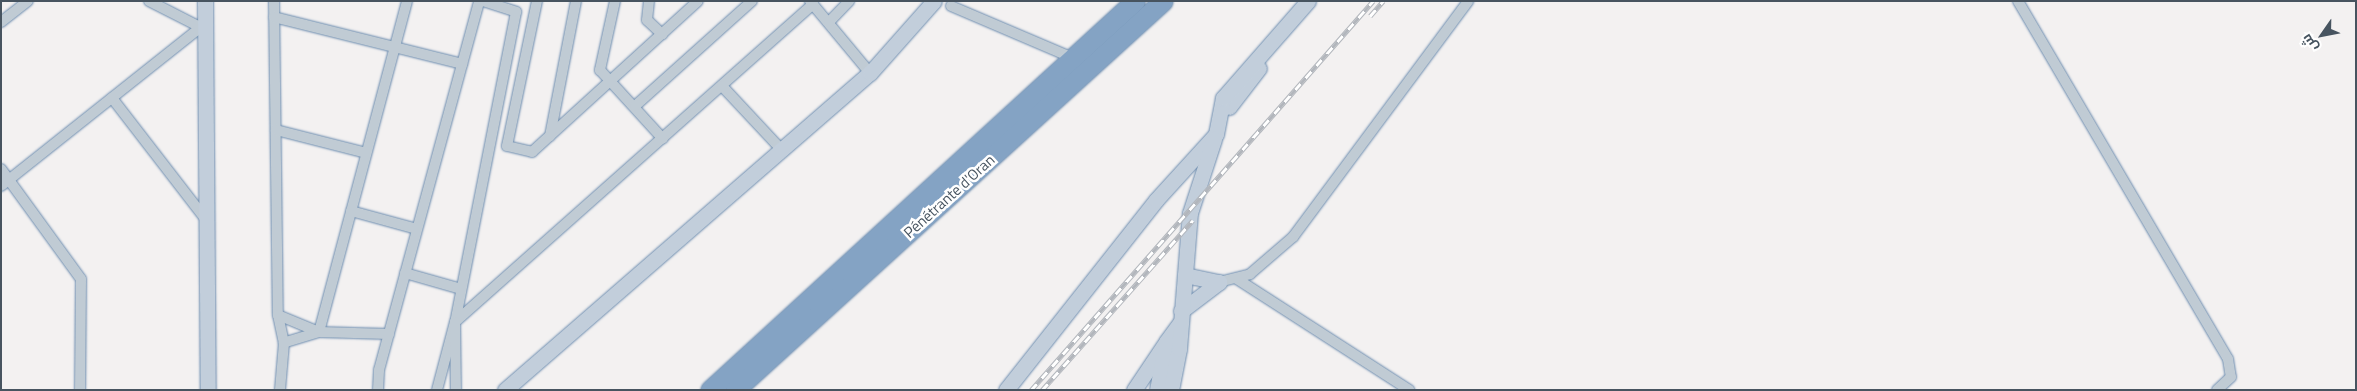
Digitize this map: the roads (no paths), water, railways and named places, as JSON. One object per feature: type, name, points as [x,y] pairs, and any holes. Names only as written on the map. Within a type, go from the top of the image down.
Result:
[{"type":"highway","name":"Pénétrante d'Oran","points":[[710,390],[1134,1]]},
{"type":"highway","name":"Pénétrante d'Oran","points":[[735,390],[1163,1]]},
{"type":"street","points":[[1,22],[28,1]]},
{"type":"street","points":[[150,1],[203,25]]},
{"type":"street","points":[[206,1],[203,25],[208,390]]},
{"type":"street","points":[[274,1],[278,315],[284,343],[280,390]]},
{"type":"street","points":[[319,332],[406,1]]},
{"type":"street","points":[[378,390],[389,334],[479,1]]},
{"type":"street","points":[[437,390],[461,289],[516,12],[483,1]]},
{"type":"street","points":[[538,1],[508,146],[532,152],[698,1]]},
{"type":"street","points":[[550,136],[576,1]]},
{"type":"street","points":[[615,1],[600,70],[612,80],[663,139]]},
{"type":"street","points":[[649,1],[647,20],[662,34]]},
{"type":"street","points":[[635,106],[752,1]]},
{"type":"street","points":[[829,22],[848,1]]},
{"type":"street","points":[[506,390],[870,73],[934,1]]},
{"type":"street","points":[[1171,390],[1181,317],[1190,213],[1216,134],[1223,98],[1310,1]]},
{"type":"street","points":[[1185,276],[1219,282],[1237,279],[1250,274],[1293,237],[1468,1]]},
{"type":"street","points":[[2018,1],[2228,360],[2231,377],[2217,390]]},
{"type":"street","points":[[454,322],[663,139],[812,3],[870,73]]},
{"type":"street","points":[[951,6],[1073,58]]},
{"type":"street","points":[[274,17],[462,64]]},
{"type":"street","points":[[1,186],[203,25]]},
{"type":"street","points":[[722,86],[781,150]]},
{"type":"street","points":[[112,98],[207,221]]},
{"type":"street","points":[[276,130],[366,153]]},
{"type":"street","points":[[1006,390],[1156,200],[1216,134]]},
{"type":"street","points":[[1,169],[81,280],[80,390]]},
{"type":"street","points":[[351,211],[417,229]]},
{"type":"street","points":[[405,273],[461,289]]},
{"type":"street","points":[[1237,279],[1409,390]]},
{"type":"street","points":[[1134,390],[1181,317],[1219,282]]},
{"type":"street","points":[[278,315],[319,332]]},
{"type":"street","points":[[454,322],[456,390]]},
{"type":"street","points":[[284,343],[319,332],[389,334]]},
{"type":"street","points":[[1157,390],[1166,342]]},
{"type":"railway","points":[[1031,390],[1373,1]]},
{"type":"railway","points":[[1370,16],[1383,1]]},
{"type":"railway","points":[[1042,390],[1193,220]]}]
